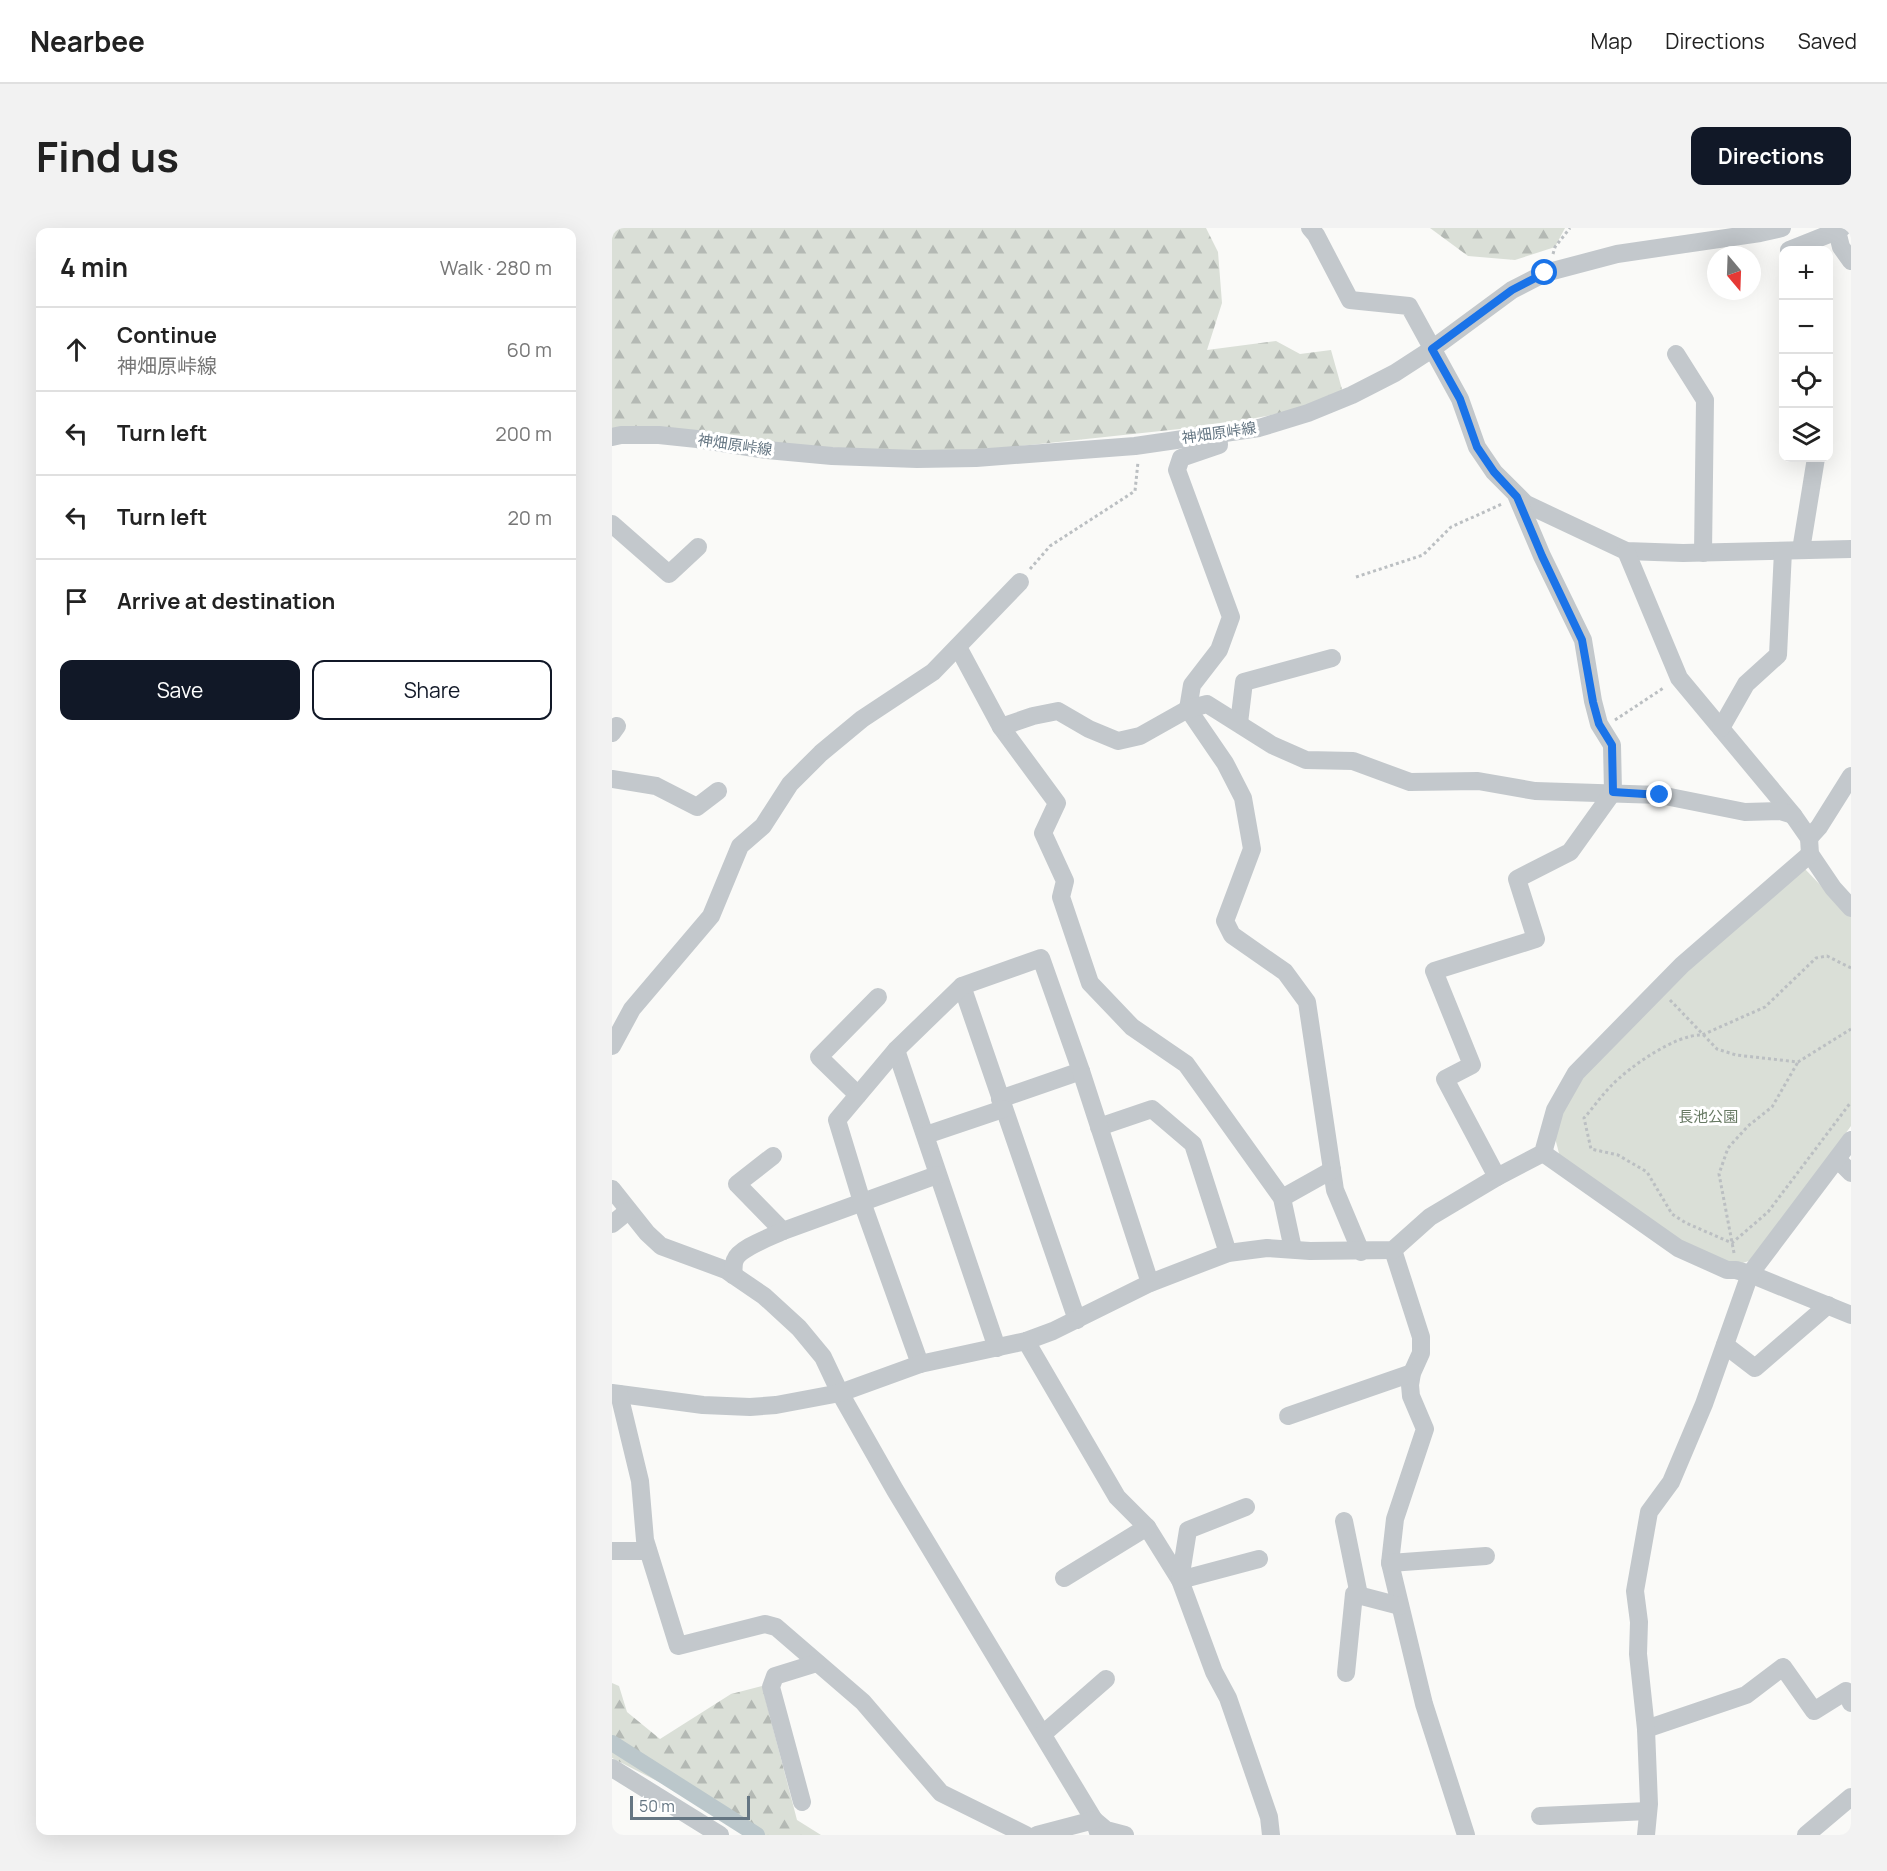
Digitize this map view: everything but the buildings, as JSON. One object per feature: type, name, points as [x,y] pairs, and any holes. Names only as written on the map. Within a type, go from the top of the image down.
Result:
[{"type":"street","points":[[1310,228],[1316,235],[1350,300],[1409,306],[1460,399],[1477,447],[1494,472],[1526,504],[1626,551],[1703,553],[1851,549]]},
{"type":"street","name":"神畑原峠線","points":[[612,437],[659,435],[810,454],[917,459],[976,458],[1140,445],[1258,428],[1308,413],[1352,395],[1395,373],[1432,349],[1512,290],[1545,273],[1617,254],[1782,228]]},
{"type":"street","points":[[1799,246],[1839,229],[1840,247],[1851,261]]},
{"type":"street","points":[[1676,354],[1705,400],[1703,553]]},
{"type":"street","points":[[1218,433],[1219,445],[1181,458],[1177,470],[1231,617],[1219,650],[1192,685],[1188,709],[1224,763],[1243,798],[1252,849],[1225,921],[1232,935],[1285,972],[1307,1002],[1335,1190],[1360,1252]]},
{"type":"street","points":[[1721,728],[1746,684],[1778,655],[1792,550],[1815,462]]},
{"type":"street","points":[[1497,1177],[1445,1079],[1472,1065],[1434,971],[1536,939],[1517,879],[1570,852],[1613,792],[1612,745],[1602,729],[1593,702],[1582,640],[1517,497]]},
{"type":"street","points":[[612,524],[669,574],[698,547]]},
{"type":"street","points":[[1626,551],[1679,678],[1793,815],[1833,888],[1851,908]]},
{"type":"street","points":[[612,1046],[632,1009],[711,916],[740,846],[763,826],[790,784],[821,753],[862,719],[933,672],[1020,582]]},
{"type":"street","points":[[958,647],[1001,728],[1057,803],[1043,833],[1065,881],[1061,897],[1090,983],[1132,1027],[1186,1064],[1282,1198],[1293,1249]]},
{"type":"street","points":[[1239,723],[1244,682],[1332,658]]},
{"type":"street","points":[[1001,728],[1033,716],[1058,711],[1089,729],[1118,741],[1140,736],[1188,709],[1207,704],[1272,745],[1306,760],[1353,761],[1410,783],[1478,781],[1535,791],[1660,795],[1745,812],[1780,811],[1793,815]]},
{"type":"street","points":[[1026,1835],[941,1793],[863,1702],[776,1627],[765,1624],[678,1646],[645,1540],[640,1481],[615,1394],[703,1405],[750,1407],[776,1405],[840,1393],[920,1364],[1026,1341],[1077,1320],[1150,1284],[1228,1253],[1267,1248],[1393,1251],[1430,1217],[1543,1153],[1555,1110],[1576,1073],[1659,988],[1809,846],[1851,776]]},
{"type":"street","points":[[612,779],[656,786],[697,807],[718,790]]},
{"type":"street","points":[[920,1364],[862,1202],[837,1120],[896,1050],[962,986],[1041,958],[1081,1071],[1150,1284]]},
{"type":"street","points":[[962,986],[1077,1320]]},
{"type":"street","points":[[858,1095],[819,1057],[878,997]]},
{"type":"street","points":[[896,1050],[997,1348]]},
{"type":"street","points":[[926,1135],[1081,1071]]},
{"type":"street","points":[[1099,1127],[1152,1109],[1193,1144],[1228,1253]]},
{"type":"street","points":[[1646,1835],[1648,1811],[1646,1729],[1638,1654],[1639,1622],[1635,1592],[1649,1512],[1671,1482],[1704,1404],[1750,1274],[1851,1140]]},
{"type":"street","points":[[1543,1153],[1678,1248],[1727,1270],[1750,1274],[1851,1315]]},
{"type":"street","points":[[773,1156],[737,1184],[783,1231]]},
{"type":"street","points":[[1837,1160],[1851,1173]]},
{"type":"street","points":[[1282,1198],[1332,1170]]},
{"type":"street","points":[[733,1275],[735,1258],[742,1251],[783,1231],[938,1175]]},
{"type":"street","points":[[612,1189],[647,1233],[662,1246],[726,1270],[764,1296],[799,1328],[824,1357],[840,1393],[895,1490],[1097,1827]]},
{"type":"street","points":[[612,1224],[628,1211]]},
{"type":"street","points":[[1393,1251],[1422,1337],[1421,1353],[1412,1373],[1411,1396],[1425,1429],[1395,1519],[1390,1563],[1424,1704],[1466,1835]]},
{"type":"street","points":[[1725,1345],[1755,1368],[1828,1305]]},
{"type":"street","points":[[1026,1341],[1117,1497],[1147,1527],[1180,1580],[1214,1672],[1228,1698],[1269,1817],[1271,1835]]},
{"type":"street","points":[[1288,1416],[1412,1373]]},
{"type":"street","points":[[1180,1580],[1188,1530],[1246,1507]]},
{"type":"street","points":[[1344,1521],[1359,1595]]},
{"type":"street","points":[[1064,1578],[1147,1527]]},
{"type":"street","points":[[612,1551],[648,1551]]},
{"type":"street","points":[[1390,1563],[1486,1556]]},
{"type":"street","points":[[1180,1580],[1259,1559]]},
{"type":"street","points":[[1346,1673],[1354,1594],[1400,1606]]},
{"type":"street","points":[[802,1802],[771,1687],[775,1676],[817,1663]]},
{"type":"street","points":[[1646,1729],[1746,1695],[1783,1667],[1814,1711],[1846,1691],[1851,1703]]},
{"type":"street","points":[[1043,1734],[1106,1679]]},
{"type":"street","points":[[612,1768],[720,1835]]},
{"type":"street","points":[[1806,1835],[1851,1797]]},
{"type":"street","points":[[1540,1816],[1648,1811]]},
{"type":"street","points":[[1037,1835],[1097,1827],[1125,1835]]},
{"type":"path","points":[[1545,273],[1555,247],[1570,228]]},
{"type":"path","points":[[1020,582],[1050,546],[1136,491],[1140,445]]},
{"type":"path","points":[[1356,577],[1423,555],[1451,527],[1517,497]]},
{"type":"path","points":[[1602,729],[1679,678]]},
{"type":"path","points":[[1732,1243],[1686,1223],[1672,1214],[1647,1172],[1618,1155],[1591,1149],[1584,1118],[1612,1084],[1661,1047],[1692,1034],[1702,1035],[1765,1007],[1816,958],[1827,956],[1851,968]]},
{"type":"path","points":[[1659,988],[1717,1049],[1736,1055],[1798,1062]]},
{"type":"path","points":[[1732,1243],[1719,1174],[1728,1148],[1748,1126],[1772,1107],[1798,1062],[1851,1029]]},
{"type":"path","points":[[1732,1243],[1768,1212],[1851,1102]]},
{"type":"green space","points":[[612,228],[1206,228],[1218,252],[1222,303],[1207,350],[1276,341],[1300,354],[1331,350],[1343,393],[1304,409],[1217,425],[973,451],[914,453],[612,433]]},
{"type":"green space","points":[[1430,228],[1565,228],[1555,247],[1515,260],[1468,256]]},
{"type":"green space","name":"長池公園","points":[[1804,868],[1851,917],[1851,1126],[1752,1260],[1730,1267],[1680,1244],[1561,1161],[1555,1138],[1560,1112],[1581,1075],[1656,998]]},
{"type":"green space","points":[[612,1683],[619,1686],[627,1712],[660,1739],[731,1694],[762,1686],[797,1820],[821,1835],[763,1835],[612,1758]]},
{"type":"waterway","points":[[612,1743],[757,1835]]},
{"type":"route","points":[[1545,273],[1512,290],[1432,349],[1460,399],[1477,447],[1494,472],[1517,497],[1582,640],[1599,724],[1612,745],[1613,792],[1660,795]]}]
